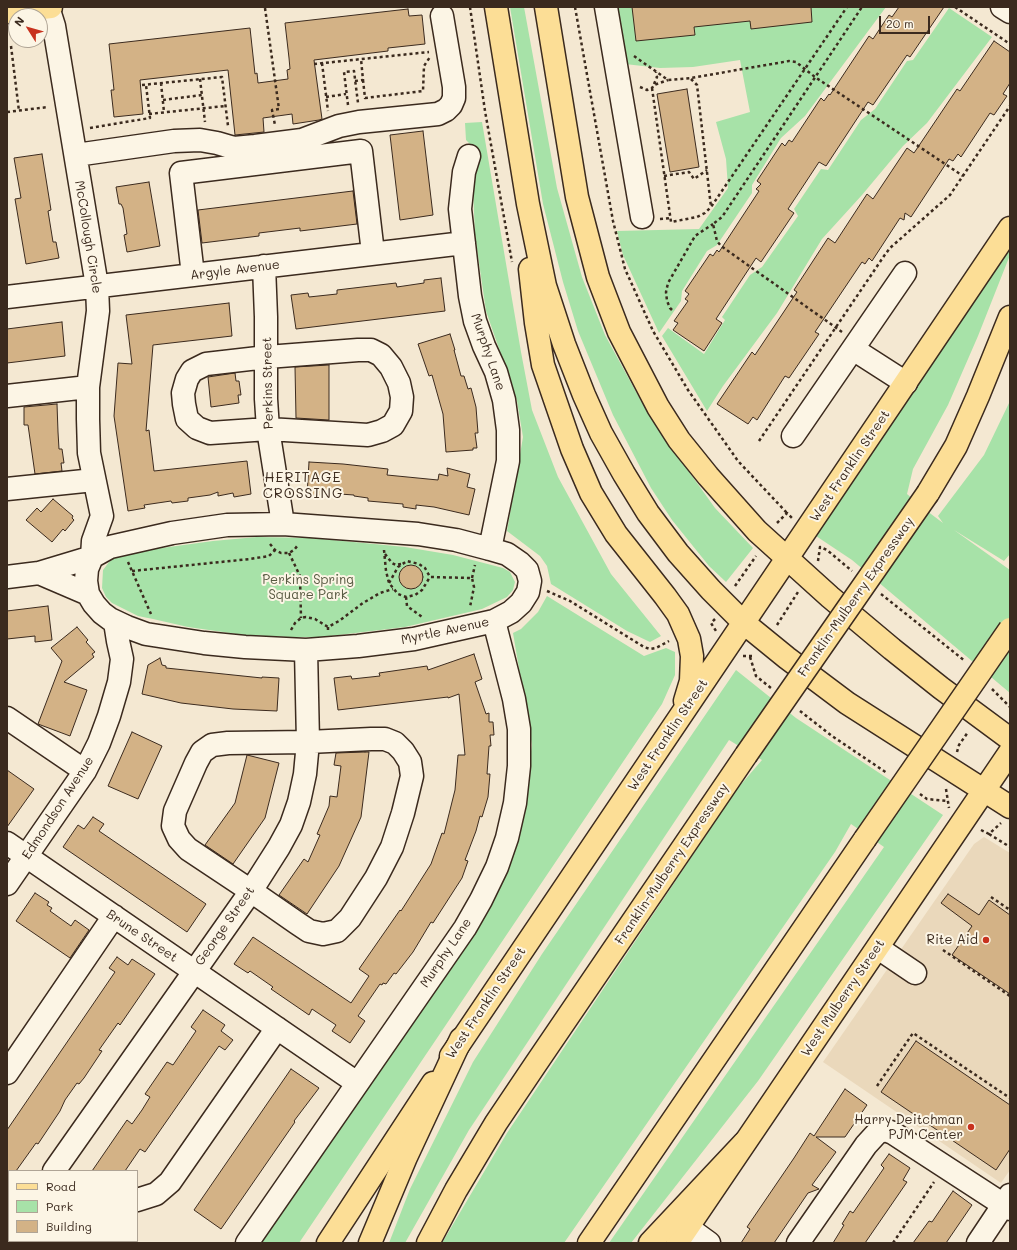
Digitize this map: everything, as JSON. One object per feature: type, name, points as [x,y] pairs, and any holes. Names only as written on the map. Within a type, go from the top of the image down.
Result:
[{"type":"main road","points":[[7,12],[51,7]]},
{"type":"main road","points":[[496,7],[528,204],[545,286],[564,344],[584,396],[601,433],[648,513],[678,553],[711,590],[744,623],[786,658],[847,703],[984,792],[1005,816]]},
{"type":"main road","points":[[546,7],[578,197],[598,277],[618,332],[658,407],[680,440],[733,505],[757,531],[787,559],[898,654],[1010,739]]},
{"type":"main road","points":[[528,204],[531,282],[542,358],[572,449],[591,493],[621,540],[678,614],[689,639],[692,656],[691,682],[678,721]]},
{"type":"main road","name":"West Franklin Street","points":[[328,1243],[461,1040],[1010,228]]},
{"type":"main road","name":"Franklin-Mulberry Expressway","points":[[428,1243],[456,1190],[496,1123],[746,755],[928,493],[956,446],[1010,317]]},
{"type":"main road","points":[[589,1243],[1010,629]]},
{"type":"main road","name":"West Mulberry Street","points":[[682,1235],[1010,752]]},
{"type":"main road","points":[[370,1243],[406,1157],[461,1040]]},
{"type":"main road","points":[[650,1243],[744,1143]]},
{"type":"street","name":"McCollough Circle","points":[[48,7],[54,26],[97,286],[98,311],[88,387],[89,453],[102,516]]},
{"type":"street","points":[[606,7],[650,218]]},
{"type":"street","points":[[1002,7],[1010,12]]},
{"type":"street","points":[[76,155],[174,141],[200,140],[234,148],[254,146],[302,140],[340,126],[354,115],[359,122],[438,114],[446,110],[451,105],[454,98],[454,87],[442,16]]},
{"type":"street","points":[[193,275],[181,173],[361,151],[373,253]]},
{"type":"street","name":"Murphy Lane","points":[[470,156],[464,172],[460,209],[470,296],[475,321],[496,372],[504,400],[508,430],[508,460],[483,555]]},
{"type":"street","name":"Argyle Avenue","points":[[7,297],[464,243]]},
{"type":"street","name":"Perkins Street","points":[[264,266],[267,357],[266,400],[268,429],[283,524]]},
{"type":"street","points":[[793,436],[849,341],[905,273]]},
{"type":"street","points":[[849,341],[906,383]]},
{"type":"street","points":[[371,350],[381,355],[391,367],[399,383],[402,397],[401,411],[393,425],[382,431],[368,435],[268,429],[210,433],[197,428],[187,419],[183,393],[187,379],[192,371],[206,364],[267,357],[371,350]]},
{"type":"street","points":[[7,396],[88,387]]},
{"type":"street","points":[[7,488],[94,480]]},
{"type":"street","points":[[88,594],[86,581],[87,569],[92,557],[93,541],[102,516],[119,533],[138,541]]},
{"type":"street","name":"Myrtle Avenue","points":[[7,577],[39,573],[92,557],[110,547],[172,533],[227,525],[283,524],[418,534],[456,540],[483,555],[507,554],[527,570],[530,582],[528,592],[521,603],[512,612],[494,621],[414,639],[358,646],[306,650],[245,647],[188,641],[147,626],[115,622],[102,613],[88,594]]},
{"type":"street","points":[[39,573],[88,594]]},
{"type":"street","name":"Murphy Lane","points":[[247,1243],[465,928],[481,900],[496,867],[507,838],[515,803],[519,766],[519,729],[514,699],[494,621]]},
{"type":"street","points":[[115,622],[122,659]]},
{"type":"street","points":[[122,659],[135,646],[147,626]]},
{"type":"street","name":"George Street","points":[[62,1168],[194,971],[251,891],[291,826],[299,802],[305,774],[308,742],[306,650]]},
{"type":"street","name":"Edmondson Avenue","points":[[7,884],[85,771],[99,743],[109,716],[119,682],[122,659]]},
{"type":"street","points":[[7,718],[85,771]]},
{"type":"street","points":[[385,739],[395,743],[403,751],[410,762],[412,776],[403,813],[392,847],[376,878],[350,918],[337,931],[323,934],[309,931],[188,849],[179,839],[173,826],[175,811],[196,763],[202,752],[212,745],[228,743],[308,742],[385,739]]},
{"type":"street","name":"Brune Street","points":[[7,843],[357,1083]]},
{"type":"street","points":[[7,1073],[114,916]]},
{"type":"street","points":[[878,948],[915,973]]},
{"type":"street","points":[[138,1200],[156,1194],[170,1182],[277,1028]]},
{"type":"street","points":[[798,1243],[866,1145],[877,1133],[885,1130],[893,1133],[1008,1203],[978,1243]]},
{"type":"street","points":[[682,1235],[709,1243]]},
{"type":"path","points":[[575,7],[614,221],[626,269],[653,331],[688,390],[738,461],[794,520]]},
{"type":"path","points":[[656,72],[657,77],[652,88],[671,222],[697,217],[705,213],[711,207],[847,7]]},
{"type":"path","points":[[672,310],[667,300],[666,292],[668,283],[695,236],[722,217],[862,7]]},
{"type":"path","points":[[955,7],[1010,44]]},
{"type":"path","points":[[265,8],[279,109],[272,110],[276,130]]},
{"type":"path","points":[[11,48],[19,111]]},
{"type":"path","points":[[314,64],[361,59],[433,52],[424,66],[423,91],[365,98],[361,59]]},
{"type":"path","points":[[630,53],[668,80]]},
{"type":"path","points":[[654,84],[668,80],[691,78],[789,61],[796,62],[815,77],[963,176]]},
{"type":"path","points":[[322,63],[328,115]]},
{"type":"path","points":[[354,71],[354,115],[346,94],[344,72],[354,71]]},
{"type":"path","points":[[142,85],[222,77],[228,129]]},
{"type":"path","points":[[691,78],[697,85],[711,207]]},
{"type":"path","points":[[200,79],[206,126]]},
{"type":"path","points":[[355,81],[363,80]]},
{"type":"path","points":[[161,83],[164,112]]},
{"type":"path","points":[[90,128],[150,118],[146,85]]},
{"type":"path","points":[[635,85],[647,90],[652,88]]},
{"type":"path","points":[[326,97],[346,94]]},
{"type":"path","points":[[163,100],[202,95]]},
{"type":"path","points":[[149,114],[225,106]]},
{"type":"path","points":[[7,112],[51,107]]},
{"type":"path","points":[[664,176],[689,172],[694,179],[707,170]]},
{"type":"path","points":[[650,218],[671,218]]},
{"type":"path","points":[[713,224],[717,241],[721,246],[849,341]]},
{"type":"path","points":[[778,522],[787,513]]},
{"type":"path","points":[[267,538],[270,545],[275,550],[281,553],[289,553],[292,557],[300,576],[301,618]]},
{"type":"path","points":[[383,545],[386,571],[390,583],[398,594],[406,597],[415,595],[422,590],[430,577]]},
{"type":"path","points":[[818,562],[820,547],[827,550],[856,574]]},
{"type":"path","points":[[132,571],[256,558],[269,556],[275,550]]},
{"type":"path","points":[[733,588],[758,553]]},
{"type":"path","points":[[385,554],[388,559],[396,565],[402,564]]},
{"type":"path","points":[[466,612],[470,608],[474,588],[472,578],[483,555]]},
{"type":"path","points":[[127,560],[132,571],[147,626]]},
{"type":"path","points":[[390,583],[396,570],[407,561],[419,564],[425,568],[430,577]]},
{"type":"path","points":[[430,577],[472,578]]},
{"type":"path","points":[[328,627],[380,593],[393,588]]},
{"type":"path","points":[[545,590],[570,602],[644,647],[650,649],[656,648],[672,640]]},
{"type":"path","points":[[880,593],[969,666]]},
{"type":"path","points":[[406,597],[407,606],[413,612],[424,618]]},
{"type":"path","points":[[778,624],[790,605]]},
{"type":"path","points":[[289,637],[295,622],[301,618],[306,617],[315,619],[328,627]]},
{"type":"path","points":[[705,626],[717,618]]},
{"type":"path","points":[[711,623],[718,633]]},
{"type":"path","points":[[328,627],[328,634]]},
{"type":"path","points":[[743,656],[757,655]]},
{"type":"path","points":[[750,656],[756,676],[774,690]]},
{"type":"path","points":[[990,686],[1010,707]]},
{"type":"path","points":[[797,709],[832,736],[889,774]]},
{"type":"path","points":[[959,745],[969,730]]},
{"type":"path","points":[[946,788],[948,807]]},
{"type":"path","points":[[915,790],[928,799],[947,801]]},
{"type":"path","points":[[989,834],[1005,816]]},
{"type":"path","points":[[979,829],[1010,847]]},
{"type":"path","points":[[991,897],[1010,910]]},
{"type":"path","points":[[943,950],[1010,996]]},
{"type":"path","points":[[877,1086],[914,1033],[1010,1098]]},
{"type":"path","points":[[893,1243],[938,1176]]},
{"type":"shaded area","points":[[984,837],[1010,853],[1010,1170],[1001,1183],[823,1062],[974,844]]},
{"type":"green space","points":[[510,7],[524,7],[557,188],[582,277],[605,335],[641,401],[677,455],[715,508],[753,548],[726,582],[709,566],[672,520],[651,488],[613,415],[578,331],[563,282],[543,204]]},
{"type":"green space","points":[[609,7],[886,7],[805,116],[781,138],[752,185],[752,193],[717,245],[707,251],[682,291],[681,301],[659,333],[623,255],[617,231],[699,229],[728,188],[726,159],[716,122],[750,112],[740,60],[693,67],[660,68],[625,64]]},
{"type":"green space","points":[[949,8],[992,37],[927,123],[903,146],[862,195],[822,239],[777,313],[723,386],[707,411],[662,336],[668,328],[704,354],[725,320],[722,317],[750,275],[762,267],[798,216],[794,209],[821,169],[828,170],[861,120],[875,109],[907,61],[913,60]]},
{"type":"green space","points":[[482,122],[532,410],[558,477],[611,574],[661,636],[650,642],[627,631],[551,584],[547,566],[540,556],[507,531],[523,437],[517,401],[486,311],[475,235],[473,188],[480,154],[466,140],[465,123]]},
{"type":"green space","points":[[1010,250],[1010,255],[978,336],[948,405],[913,469],[907,494],[943,523],[938,516],[984,455],[1010,401],[1010,554],[1004,561],[954,530],[1010,570],[1010,693],[852,560],[816,536],[954,329]]},
{"type":"green space","name":"Perkins Spring Square Park","points":[[257,537],[312,538],[405,547],[453,555],[503,568],[510,572],[515,582],[513,590],[507,597],[482,609],[405,627],[322,637],[244,635],[188,627],[138,616],[112,603],[106,597],[102,588],[103,570],[109,562],[116,557],[140,551],[213,541]]},
{"type":"green space","points":[[547,596],[644,656],[666,648],[675,652],[675,675],[662,704],[299,1243],[259,1243],[520,826],[532,745],[513,633],[521,629],[538,612]]},
{"type":"green space","points":[[736,670],[796,718],[943,815],[758,1081],[631,1243],[609,1243],[884,847],[851,824],[835,852],[564,1243],[442,1243],[507,1133],[737,789],[762,760],[729,740],[469,1130],[405,1243],[389,1243],[410,1189],[473,1062],[542,954]]},
{"type":"building","points":[[632,7],[811,7],[812,22],[751,29],[750,21],[694,27],[695,35],[636,41]]},
{"type":"building","points":[[899,7],[944,7],[910,57],[907,55],[873,105],[868,102],[826,166],[819,162],[788,209],[794,213],[761,262],[756,258],[716,319],[722,323],[704,351],[673,330],[678,323],[674,321],[688,301],[685,299],[689,294],[685,291],[710,254],[713,256],[717,250],[719,252],[759,191],[756,189],[761,184],[757,181],[782,143],[785,146],[789,140],[792,142],[821,98],[824,101],[829,94],[830,95],[869,36],[873,39],[889,15],[892,17]]},
{"type":"building","points":[[408,9],[409,16],[422,15],[425,44],[388,48],[388,51],[314,60],[322,119],[293,124],[292,114],[263,118],[264,132],[235,135],[228,70],[140,80],[143,114],[114,117],[111,90],[114,90],[109,44],[250,28],[255,74],[257,73],[258,83],[288,79],[287,70],[290,69],[285,23]]},
{"type":"building","points":[[994,41],[1010,52],[1010,83],[1003,94],[1007,96],[994,115],[990,113],[961,157],[958,154],[953,161],[949,159],[911,217],[905,213],[904,220],[900,218],[872,261],[869,258],[865,264],[862,262],[815,332],[819,334],[789,378],[785,376],[757,420],[753,417],[748,424],[717,404],[752,352],[755,355],[797,292],[794,290],[828,238],[835,243],[867,194],[873,199],[907,148],[914,153],[957,89],[960,91]]},
{"type":"building","points":[[687,89],[699,167],[670,172],[657,94]]},
{"type":"building","points":[[423,131],[433,215],[400,220],[390,135]]},
{"type":"building","points":[[42,154],[51,210],[48,211],[53,242],[56,242],[59,258],[26,264],[15,199],[21,198],[14,158]]},
{"type":"building","points":[[149,182],[160,246],[127,252],[124,235],[127,234],[123,208],[121,204],[119,204],[116,187]]},
{"type":"building","points":[[353,191],[357,224],[300,231],[300,228],[259,233],[259,236],[202,243],[198,210]]},
{"type":"building","points":[[441,278],[445,311],[296,329],[291,295],[308,293],[309,297],[337,294],[337,290],[396,283],[397,287],[424,283],[424,280]]},
{"type":"building","points":[[229,303],[232,336],[153,345],[146,431],[149,430],[154,471],[247,461],[251,494],[234,497],[233,493],[218,496],[218,492],[210,495],[188,498],[188,501],[172,503],[171,501],[144,505],[145,508],[128,511],[114,416],[118,363],[132,364],[126,315]]},
{"type":"building","points":[[62,322],[65,356],[7,363],[7,329]]},
{"type":"building","points":[[450,334],[461,376],[464,376],[468,389],[471,388],[476,407],[478,433],[475,433],[477,448],[473,448],[473,450],[446,452],[443,414],[432,375],[429,376],[418,344]]},
{"type":"building","points":[[329,365],[329,420],[296,418],[295,367]]},
{"type":"building","points":[[235,373],[236,381],[239,381],[241,395],[238,395],[239,403],[211,407],[208,377]]},
{"type":"building","points":[[57,404],[59,449],[62,449],[64,463],[61,463],[62,471],[35,474],[28,425],[24,425],[24,407]]},
{"type":"building","points":[[309,462],[388,469],[387,475],[438,480],[439,474],[448,476],[447,468],[470,474],[467,487],[475,489],[469,515],[434,507],[416,505],[416,509],[403,507],[403,504],[368,501],[368,498],[354,495],[325,493],[325,496],[307,496]]},
{"type":"building","points":[[53,499],[73,516],[72,518],[74,520],[65,531],[63,529],[52,542],[26,520],[37,508],[41,512]]},
{"type":"building","points":[[411,565],[416,566],[422,572],[422,582],[416,588],[411,589],[406,588],[400,582],[399,577],[400,572],[406,566]]},
{"type":"building","points":[[48,606],[52,640],[35,642],[35,636],[7,639],[7,611]]},
{"type":"building","points":[[77,627],[88,640],[86,642],[95,652],[92,654],[94,657],[64,682],[87,690],[70,736],[38,724],[62,661],[51,648]]},
{"type":"building","points":[[474,654],[482,679],[475,682],[486,714],[489,713],[489,722],[493,722],[494,735],[490,735],[491,746],[489,746],[487,774],[490,774],[488,797],[482,817],[480,816],[465,860],[468,861],[462,878],[433,923],[431,922],[413,952],[386,984],[380,984],[358,1016],[365,1021],[350,1043],[332,1031],[336,1025],[312,1009],[309,1015],[271,989],[273,987],[250,971],[248,973],[234,964],[253,937],[351,1003],[369,976],[359,969],[400,910],[401,911],[431,864],[442,833],[444,834],[455,790],[458,755],[465,755],[459,694],[448,698],[338,710],[334,678],[351,676],[352,679],[380,676],[379,673],[427,666],[428,670]]},
{"type":"building","points":[[160,658],[162,665],[166,666],[166,668],[262,678],[279,678],[277,711],[233,709],[181,703],[142,694],[148,665]]},
{"type":"building","points":[[132,732],[162,746],[138,799],[108,786]]},
{"type":"building","points":[[369,752],[361,817],[339,866],[307,914],[279,895],[304,859],[308,862],[320,835],[317,834],[329,806],[330,796],[337,797],[341,766],[334,765],[336,753]]},
{"type":"building","points":[[247,755],[279,763],[265,818],[233,864],[205,845],[235,803]]},
{"type":"building","points":[[7,770],[34,789],[7,827]]},
{"type":"building","points":[[93,817],[104,824],[99,831],[206,904],[187,932],[63,847],[78,825],[84,829]]},
{"type":"building","points":[[35,893],[49,902],[47,905],[52,908],[50,911],[71,926],[75,920],[89,930],[70,958],[16,921]]},
{"type":"building","name":"Rite Aid","points":[[948,894],[979,915],[989,900],[1010,915],[1010,994],[952,955],[972,926],[941,903]]},
{"type":"building","points":[[117,957],[128,965],[132,959],[155,974],[120,1025],[118,1023],[99,1050],[102,1051],[84,1078],[79,1084],[77,1083],[65,1100],[60,1111],[38,1144],[36,1143],[17,1170],[8,1170],[7,1185],[7,1130],[115,972],[109,968]]},
{"type":"building","points":[[203,1010],[225,1025],[221,1031],[233,1040],[225,1050],[219,1046],[145,1152],[140,1149],[126,1170],[93,1170],[127,1120],[132,1124],[142,1110],[150,1097],[145,1094],[167,1062],[173,1065],[196,1031],[191,1027]]},
{"type":"building","name":"Harry Deitchman PJM Center","points":[[916,1041],[1010,1105],[1010,1149],[996,1170],[881,1092]]},
{"type":"building","points":[[291,1069],[319,1088],[294,1121],[295,1122],[221,1229],[194,1210]]},
{"type":"building","points":[[845,1089],[867,1105],[845,1137],[816,1137],[836,1152],[812,1185],[819,1189],[808,1193],[774,1243],[741,1243],[750,1229],[747,1227],[810,1133],[814,1136]]},
{"type":"building","points":[[889,1154],[910,1168],[903,1180],[907,1182],[865,1243],[833,1243],[844,1225],[842,1224],[850,1211],[853,1213],[884,1168],[881,1165]]},
{"type":"building","points":[[953,1191],[972,1205],[946,1243],[913,1243],[929,1221],[932,1222]]},
{"type":"place","name":"Rite Aid","points":[[986,940]]},
{"type":"place","name":"Harry Deitchman PJM Center","points":[[971,1127]]},
{"type":"district","name":"HERITAGE CROSSING","points":[[303,486]]}]
